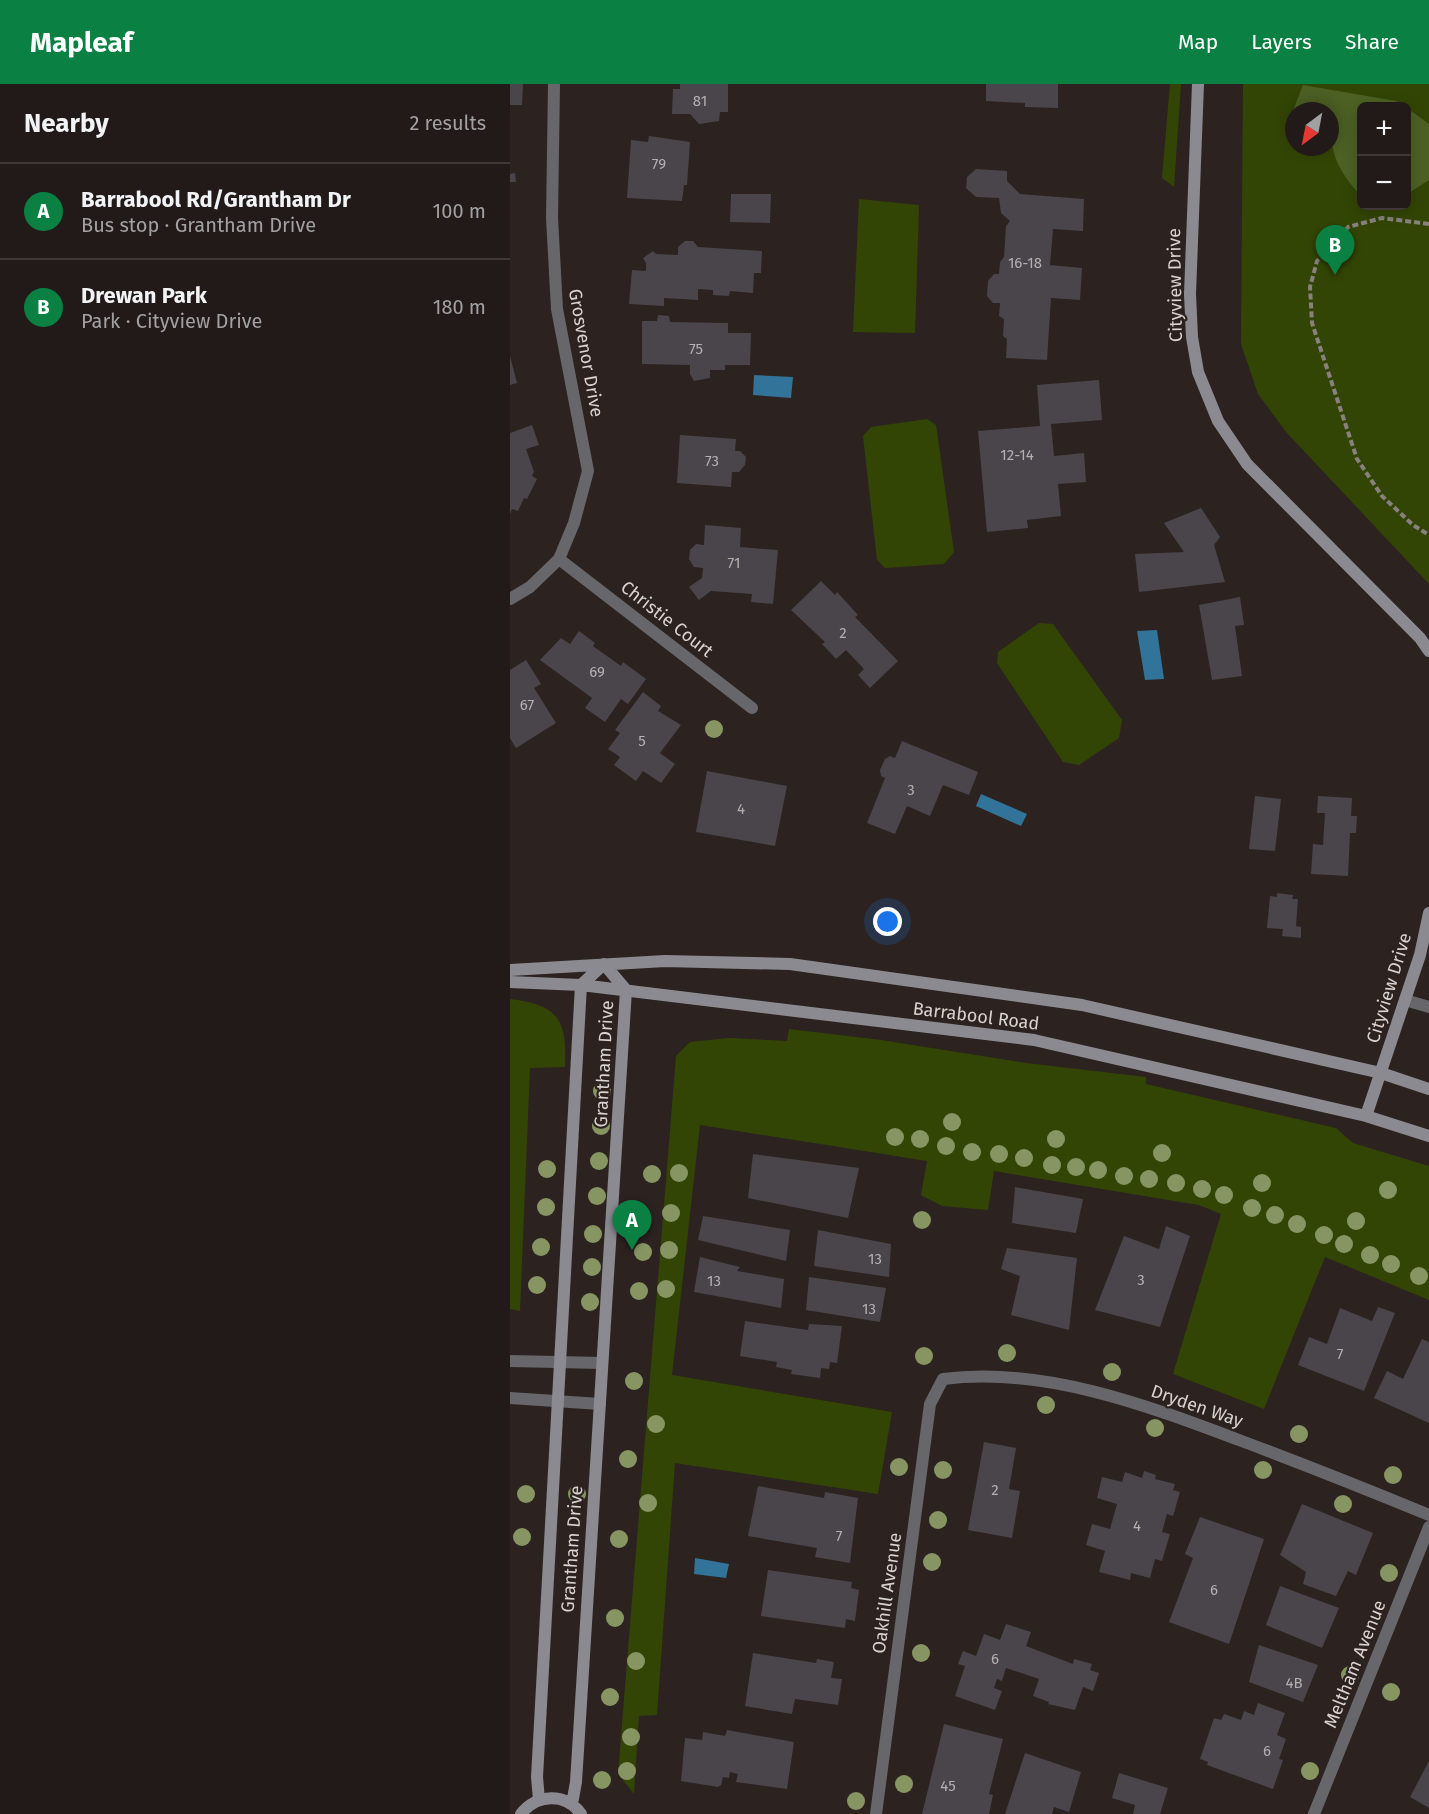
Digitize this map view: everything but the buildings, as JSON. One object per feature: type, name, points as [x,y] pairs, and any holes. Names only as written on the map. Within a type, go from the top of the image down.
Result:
[{"type":"street","name":"Grosvenor Drive","points":[[510,599],[530,587],[560,559],[574,523],[588,471],[557,309],[552,218],[554,84]]},
{"type":"street","name":"Cityview Drive","points":[[1198,84],[1190,294],[1192,337],[1198,372],[1218,421],[1247,464],[1420,638],[1429,651]]},
{"type":"street","name":"Christie Court","points":[[560,559],[752,708]]},
{"type":"street","name":"Cityview Drive","points":[[1366,1116],[1405,1000],[1429,913]]},
{"type":"street","name":"Barrabool Road","points":[[510,970],[665,961],[790,964],[1082,1005],[1381,1073],[1429,1089]]},
{"type":"street","name":"Grantham Drive","points":[[539,1800],[537,1777],[581,985],[604,964],[626,990],[576,1782],[572,1804]]},
{"type":"street","name":"Barrabool Road","points":[[510,982],[581,985],[1034,1040],[1366,1116],[1429,1136]]},
{"type":"street","points":[[1405,1000],[1429,1007]]},
{"type":"street","points":[[510,1361],[602,1363]]},
{"type":"street","name":"Dryden Way","points":[[943,1379],[977,1374],[1046,1382],[1127,1401],[1335,1475],[1429,1515]]},
{"type":"street","name":"Oakhill Avenue","points":[[876,1814],[930,1404],[943,1379]]},
{"type":"street","points":[[510,1398],[600,1404]]},
{"type":"street","name":"Meltham Avenue","points":[[1314,1814],[1429,1527]]},
{"type":"street","points":[[521,1814],[539,1800],[550,1798],[572,1804],[581,1814]]},
{"type":"path","points":[[1429,224],[1382,218],[1348,227],[1317,261],[1310,287],[1312,324],[1357,459],[1382,496],[1413,525],[1429,535]]},
{"type":"green space","points":[[1170,84],[1181,84],[1174,187],[1162,178]]},
{"type":"green space","points":[[1243,84],[1429,84],[1429,584],[1287,433],[1258,394],[1241,344]]},
{"type":"green space","points":[[1303,85],[1398,102],[1357,102],[1357,191],[1345,176],[1335,156],[1339,156],[1339,102],[1296,102]]},
{"type":"green space","points":[[1411,111],[1429,124],[1429,180],[1411,191]]},
{"type":"green space","points":[[859,199],[919,205],[915,333],[853,332]]},
{"type":"green space","points":[[927,419],[936,425],[954,552],[944,564],[885,568],[877,560],[863,436],[871,427]]},
{"type":"green space","points":[[1039,623],[1053,624],[1122,720],[1119,738],[1079,765],[1063,762],[997,663],[998,652]]},
{"type":"green space","points":[[510,999],[540,1006],[557,1018],[564,1037],[565,1051],[565,1067],[530,1068],[520,1311],[510,1309]]},
{"type":"green space","points":[[789,1029],[881,1040],[1026,1063],[1146,1077],[1146,1084],[1336,1128],[1353,1143],[1429,1166],[1429,1300],[1325,1257],[1264,1409],[1173,1374],[1221,1214],[1199,1205],[994,1171],[988,1210],[942,1206],[921,1195],[927,1161],[700,1125],[672,1375],[892,1412],[878,1494],[675,1463],[657,1715],[639,1716],[634,1794],[618,1774],[676,1056],[690,1042],[729,1038],[787,1041]]},
{"type":"water","points":[[754,375],[793,377],[791,398],[753,395]]},
{"type":"water","points":[[1157,630],[1164,679],[1145,680],[1137,631]]},
{"type":"water","points":[[981,794],[1027,814],[1021,826],[976,806]]},
{"type":"water","points":[[695,1558],[729,1564],[726,1578],[694,1574]]},
{"type":"place","name":"Drewan Park","points":[[1335,275]]},
{"type":"place","name":"Barrabool Rd/Grantham Dr","points":[[632,1250]]}]
